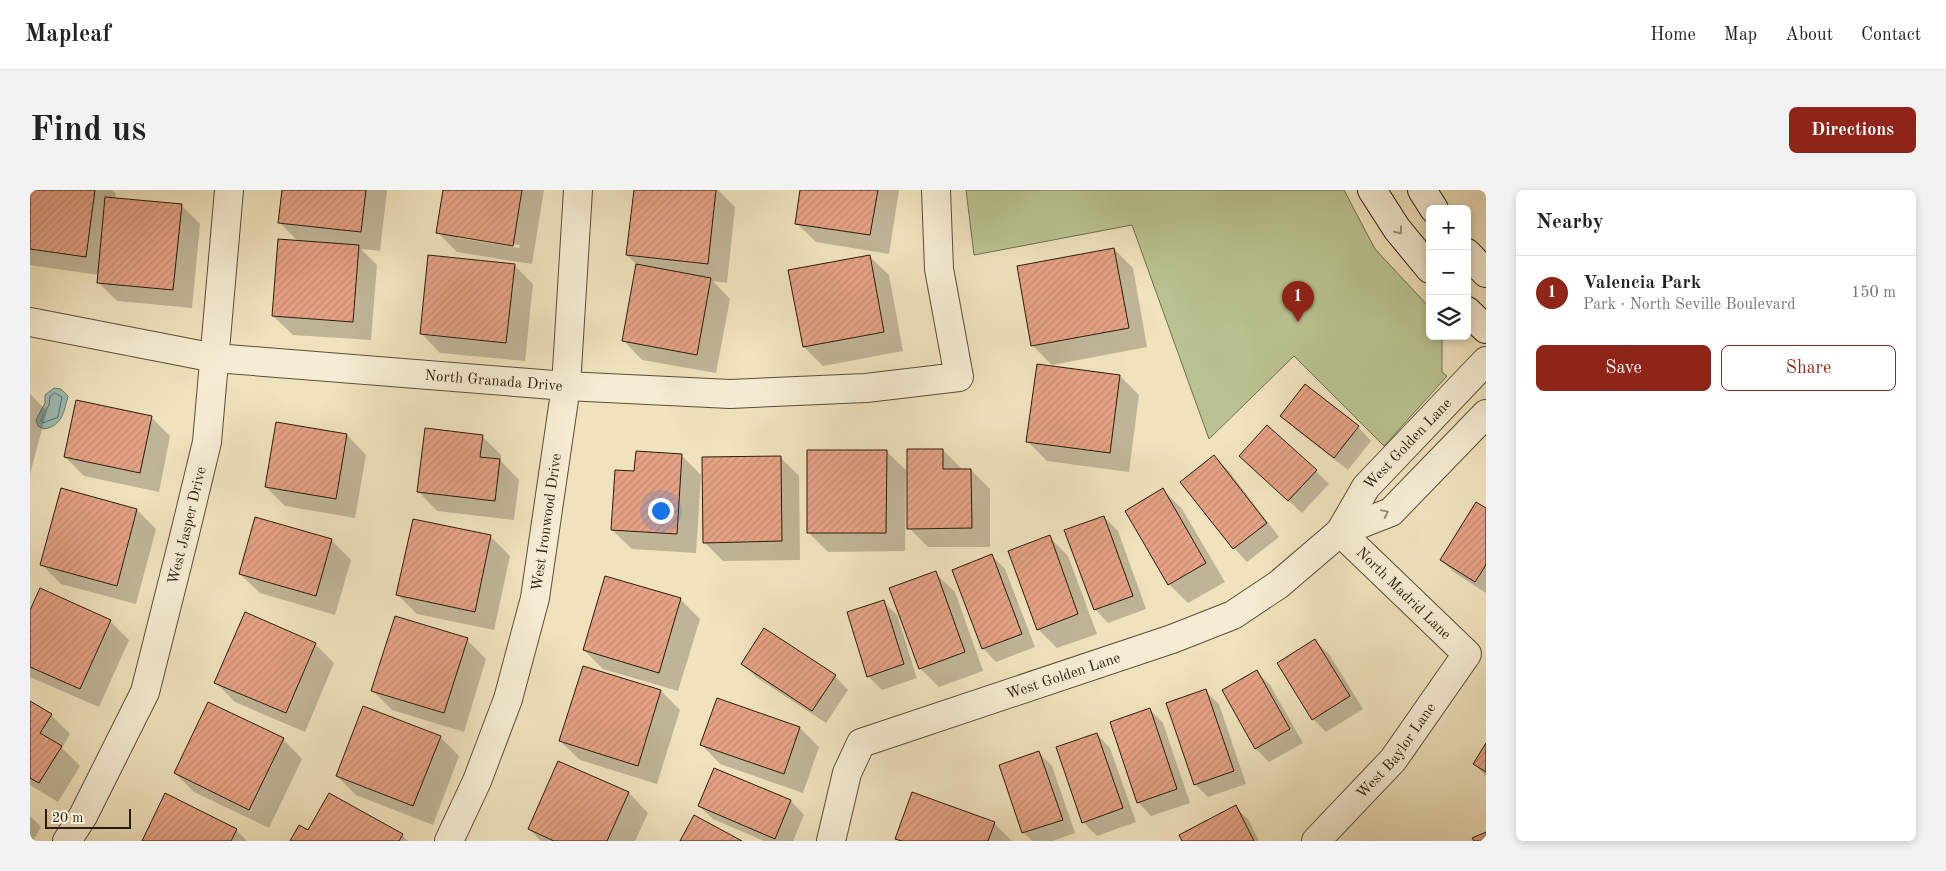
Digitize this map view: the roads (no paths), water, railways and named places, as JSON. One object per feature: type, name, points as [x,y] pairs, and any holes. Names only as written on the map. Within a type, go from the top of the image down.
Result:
[{"type":"street","name":"West Jasper Drive","points":[[67,841],[83,816],[144,692],[207,442],[229,190]]},
{"type":"street","name":"West Ironwood Drive","points":[[449,841],[477,782],[508,699],[535,598],[566,386],[578,190]]},
{"type":"street","name":"North Granada Drive","points":[[30,322],[215,358],[566,386],[730,394],[866,388],[959,377],[939,269],[936,190]]},
{"type":"street","points":[[1372,190],[1397,229],[1426,264]]},
{"type":"street","points":[[1422,190],[1431,205]]},
{"type":"street","points":[[1471,257],[1486,273]]},
{"type":"street","points":[[1471,315],[1486,329]]},
{"type":"street","name":"West Golden Lane","points":[[1340,532],[1366,487],[1486,361]]},
{"type":"street","name":"West Golden Lane","points":[[831,841],[847,773],[861,743],[1172,639],[1233,615],[1278,585],[1340,532],[1391,512],[1486,414]]},
{"type":"street","name":"North Madrid Lane","points":[[1340,532],[1467,654]]},
{"type":"street","name":"West Baylor Lane","points":[[1316,841],[1393,760],[1467,654]]},
{"type":"water","points":[[54,388],[61,389],[68,396],[61,417],[55,425],[44,429],[38,426],[36,420],[45,403],[45,395]]},
{"type":"place","name":"Valencia Park","points":[[1298,322]]}]
